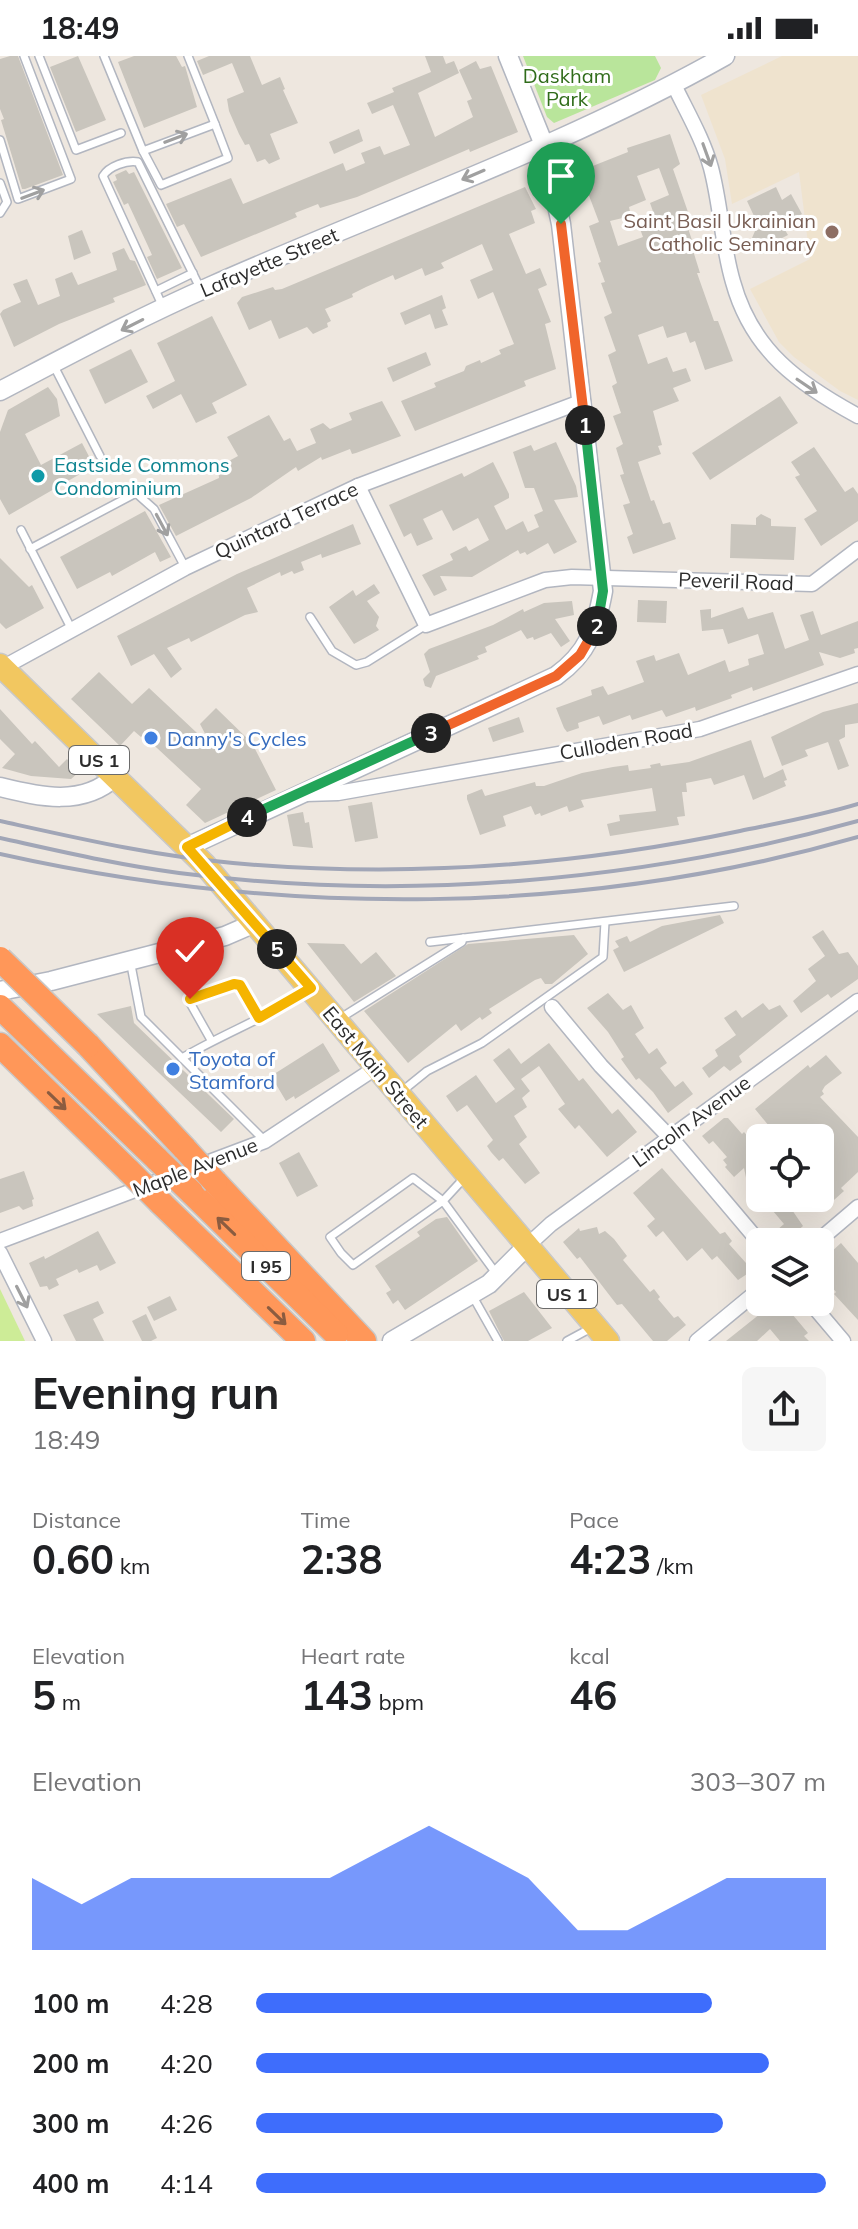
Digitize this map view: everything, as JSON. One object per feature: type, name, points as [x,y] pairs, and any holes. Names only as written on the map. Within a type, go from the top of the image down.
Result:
[{"type":"highway","points":[[0,959],[88,1045],[185,1149],[351,1338]]},
{"type":"highway","name":"I 95","points":[[0,1007],[191,1192],[351,1338]]},
{"type":"highway","name":"I 95","points":[[0,1046],[303,1341]]},
{"type":"main road","name":"East Main Street","points":[[1,666],[187,847],[311,988],[601,1334]]},
{"type":"street","points":[[187,847],[556,676],[580,655],[597,627],[603,591],[568,270],[544,145],[508,56]]},
{"type":"street","name":"Lafayette Street","points":[[0,391],[201,290],[544,145],[674,85],[725,56]]},
{"type":"street","points":[[674,85],[710,164],[733,283],[755,333],[793,377],[858,416]]},
{"type":"street","name":"Quintard Terrace","points":[[1,666],[185,568],[358,486],[583,401]]},
{"type":"street","points":[[358,486],[426,625]]},
{"type":"street","name":"Peveril Road","points":[[426,625],[545,580],[601,577],[812,584],[858,549]]},
{"type":"street","name":"Culloden Road","points":[[298,794],[387,788],[700,729],[858,674]]},
{"type":"street","points":[[375,758],[387,788]]},
{"type":"street","points":[[0,787],[40,796],[80,796],[91,793],[116,776]]},
{"type":"street","points":[[0,991],[225,936],[255,923]]},
{"type":"street","name":"Lincoln Avenue","points":[[527,1246],[544,1229],[858,1001]]},
{"type":"street","points":[[552,1007],[747,1228]]},
{"type":"street","name":"Maple Avenue","points":[[0,1241],[265,1141],[377,1067]]},
{"type":"street","points":[[833,1228],[858,1207]]},
{"type":"street","points":[[392,1341],[472,1295],[498,1276],[527,1246]]},
{"type":"street","points":[[0,1253],[44,1341]]},
{"type":"street","points":[[697,1341],[746,1301]]},
{"type":"street","points":[[822,1316],[843,1341]]},
{"type":"lane","points":[[0,140],[18,199],[71,179],[24,56]]},
{"type":"lane","points":[[39,56],[76,150],[121,133]]},
{"type":"lane","points":[[107,57],[143,151],[161,185],[228,158],[188,56]]},
{"type":"lane","points":[[143,151],[215,124]]},
{"type":"lane","points":[[164,309],[103,176],[106,171],[130,161],[138,162],[201,290]]},
{"type":"lane","points":[[0,183],[7,202],[0,213]]},
{"type":"lane","points":[[156,291],[193,273]]},
{"type":"lane","points":[[53,364],[100,456]]},
{"type":"lane","points":[[30,549],[136,493],[154,509],[185,568]]},
{"type":"lane","points":[[21,530],[72,630]]},
{"type":"lane","points":[[310,617],[332,651],[356,665],[367,662],[426,625]]},
{"type":"lane","points":[[430,942],[734,906]]},
{"type":"lane","points":[[399,1093],[427,1071],[482,1043],[603,957],[605,922]]},
{"type":"lane","points":[[337,1020],[462,942],[463,938]]},
{"type":"lane","points":[[130,958],[141,1017],[265,1141]]},
{"type":"lane","points":[[211,1040],[189,1001],[192,997],[237,984],[259,1018]]},
{"type":"lane","points":[[182,1058],[311,988]]},
{"type":"lane","points":[[467,1175],[443,1201],[353,1265],[330,1237],[413,1178],[443,1201],[498,1276]]},
{"type":"lane","points":[[472,1295],[498,1341]]},
{"type":"lane","points":[[567,1341],[601,1334]]},
{"type":"shaded area","name":"Saint Basil Ukrainian Catholic Seminary","points":[[782,56],[858,56],[858,400],[840,391],[779,342],[750,289],[810,259],[799,172],[732,204],[725,159],[701,95]]},
{"type":"green space","name":"Daskham Park","points":[[523,56],[655,56],[661,68],[655,80],[554,123],[547,117]]},
{"type":"green space","points":[[0,1289],[25,1341],[0,1341]]},
{"type":"building","points":[[18,56],[63,175],[25,189],[22,189],[1,120],[4,119],[0,109],[0,59]]},
{"type":"building","points":[[78,56],[106,120],[76,132],[50,67]]},
{"type":"building","points":[[134,56],[176,56],[182,67],[185,66],[197,107],[144,128],[118,62]]},
{"type":"building","points":[[209,56],[250,56],[262,85],[280,77],[298,123],[270,134],[280,159],[269,164],[265,159],[257,162],[249,144],[245,145],[229,111],[227,99],[244,92],[232,63],[203,75],[197,61]]},
{"type":"building","points":[[425,56],[443,56],[446,64],[454,61],[459,73],[418,93],[435,137],[473,117],[467,101],[472,99],[459,70],[476,61],[480,69],[491,66],[518,132],[470,152],[469,149],[357,197],[320,208],[318,204],[295,213],[297,217],[201,257],[184,224],[177,227],[166,204],[231,178],[243,204],[343,163],[346,171],[365,163],[361,153],[380,146],[384,155],[410,145],[393,105],[372,114],[367,103],[394,92],[392,88],[431,72]]},
{"type":"building","points":[[359,129],[363,141],[334,154],[329,142]]},
{"type":"building","points":[[670,134],[680,164],[673,169],[688,212],[683,214],[693,243],[700,273],[697,273],[714,321],[718,321],[733,361],[705,370],[695,341],[690,343],[686,332],[667,338],[663,326],[638,335],[648,364],[667,357],[673,372],[686,368],[691,381],[673,388],[679,401],[653,411],[662,445],[658,446],[661,454],[638,462],[651,501],[654,500],[663,524],[670,522],[676,539],[633,554],[627,537],[633,534],[623,505],[630,503],[620,475],[624,474],[616,448],[623,444],[613,416],[621,413],[612,386],[617,383],[608,355],[616,351],[604,317],[612,313],[601,283],[605,282],[598,263],[601,262],[589,226],[599,222],[588,193],[583,195],[575,173],[628,152],[627,148]],"holes":[[[659,168],[669,195],[650,203],[656,220],[639,226],[643,237],[618,246],[610,221],[631,216],[629,207],[646,200],[637,176]]]},
{"type":"building","points":[[126,170],[129,174],[134,172],[182,268],[157,279],[147,257],[152,255],[148,246],[128,203],[124,205],[113,182],[117,180],[115,175]]},
{"type":"building","points":[[525,187],[536,209],[531,211],[535,223],[509,234],[526,274],[540,268],[547,285],[538,289],[551,322],[545,324],[556,369],[524,381],[526,386],[415,431],[401,401],[436,387],[434,383],[464,371],[466,366],[501,354],[499,350],[514,344],[493,292],[478,299],[470,280],[493,270],[482,244],[441,263],[444,268],[425,276],[422,268],[395,280],[393,275],[352,294],[353,297],[325,309],[331,321],[327,323],[328,327],[313,334],[307,327],[279,339],[271,320],[249,330],[237,303],[242,297],[273,287],[275,290],[282,289]]},
{"type":"building","points":[[776,187],[782,200],[791,194],[802,214],[782,225],[788,235],[759,250],[752,238],[755,231],[760,229],[747,201]]},
{"type":"building","points":[[82,230],[91,253],[74,260],[68,236]]},
{"type":"building","points":[[124,248],[130,260],[135,261],[146,285],[14,347],[0,314],[21,302],[13,284],[27,279],[38,305],[60,296],[55,279],[72,272],[78,285],[117,270],[112,253]]},
{"type":"building","points":[[442,295],[446,308],[442,310],[448,325],[435,329],[430,314],[405,325],[400,313]]},
{"type":"building","points":[[212,316],[247,385],[212,403],[217,413],[196,423],[181,394],[153,409],[146,396],[175,381],[157,343]]},
{"type":"building","points":[[131,349],[148,382],[105,404],[89,370]]},
{"type":"building","points":[[426,352],[431,365],[393,382],[387,368]]},
{"type":"building","points":[[48,387],[57,399],[60,416],[25,434],[41,465],[82,443],[94,466],[9,515],[0,499],[0,432],[8,410]]},
{"type":"building","points":[[780,396],[798,423],[710,480],[692,453]]},
{"type":"building","points":[[382,401],[401,436],[356,453],[352,454],[350,449],[322,460],[321,457],[298,471],[296,467],[251,498],[176,536],[159,505],[219,478],[218,467],[238,456],[227,437],[269,415],[284,441],[290,438],[297,451],[316,443],[310,429],[323,423],[330,429],[352,420],[349,413]]},
{"type":"building","points":[[556,442],[578,497],[554,500],[577,542],[554,554],[548,543],[527,555],[525,552],[520,554],[518,550],[472,577],[440,576],[447,590],[434,596],[422,575],[453,560],[450,554],[466,546],[469,551],[489,540],[478,518],[453,531],[442,510],[423,519],[433,539],[417,546],[411,533],[404,537],[389,505],[462,473],[464,477],[493,462],[509,494],[509,498],[494,506],[506,530],[523,521],[528,532],[539,527],[534,515],[543,511],[534,488],[525,488],[513,452],[531,445],[534,451]]},
{"type":"building","points":[[814,447],[845,492],[853,487],[858,494],[858,521],[821,546],[804,519],[817,511],[795,477],[800,475],[791,462]]},
{"type":"building","points":[[145,511],[171,557],[160,562],[155,552],[112,576],[110,572],[77,589],[60,557]]},
{"type":"building","points":[[761,514],[771,519],[771,526],[796,527],[794,560],[730,558],[731,524],[756,525],[756,518]]},
{"type":"building","points":[[353,524],[361,544],[322,558],[321,554],[301,562],[304,570],[281,576],[280,572],[247,588],[258,612],[245,615],[191,642],[189,638],[167,648],[182,669],[171,678],[154,654],[131,666],[117,636],[237,574]]},
{"type":"building","points":[[0,558],[29,587],[32,585],[44,608],[6,629],[0,623]]},
{"type":"building","points":[[374,584],[380,593],[367,601],[379,617],[376,626],[379,630],[354,644],[329,607],[353,590],[356,596]]},
{"type":"building","points":[[638,600],[667,601],[666,623],[637,622]]},
{"type":"building","points":[[572,601],[574,615],[555,619],[570,641],[561,647],[551,633],[534,640],[533,637],[527,639],[521,630],[485,647],[487,652],[477,656],[479,659],[436,676],[431,688],[425,686],[423,679],[430,672],[424,654],[429,649],[493,625],[523,609],[524,612],[544,603]]},
{"type":"building","points":[[743,607],[748,619],[773,612],[785,649],[809,640],[800,615],[813,611],[821,635],[858,621],[858,648],[854,649],[855,653],[840,658],[819,652],[824,665],[753,691],[752,687],[696,711],[695,707],[666,717],[662,710],[632,720],[630,715],[603,725],[599,716],[578,723],[579,728],[567,732],[564,728],[556,708],[592,695],[591,690],[603,686],[608,695],[644,682],[636,661],[654,655],[656,661],[679,653],[688,675],[725,660],[729,672],[749,665],[748,659],[764,654],[758,634],[728,644],[723,629],[702,631],[700,610],[711,609],[711,618]]},
{"type":"building","points":[[99,672],[132,704],[149,688],[212,747],[200,724],[216,708],[252,743],[276,790],[205,823],[186,805],[201,789],[143,735],[141,737],[134,731],[120,746],[71,699]]},
{"type":"building","points":[[858,703],[858,723],[845,725],[845,737],[839,740],[849,766],[838,770],[828,742],[805,750],[808,756],[782,766],[771,737],[823,712]]},
{"type":"building","points":[[0,709],[32,744],[35,741],[59,767],[67,759],[79,772],[71,779],[31,776],[2,768],[15,754],[0,739]]},
{"type":"building","points":[[519,717],[524,732],[493,742],[488,728]]},
{"type":"building","points":[[751,740],[764,778],[783,769],[786,786],[753,800],[744,775],[714,785],[711,778],[686,783],[687,792],[682,792],[685,816],[677,817],[679,825],[610,836],[607,824],[620,821],[619,815],[656,811],[652,788],[581,800],[584,807],[569,812],[567,806],[541,816],[540,813],[535,815],[531,806],[503,816],[506,826],[480,835],[467,799],[467,795],[482,789],[485,796],[535,782],[536,786],[544,786],[582,773],[613,767],[628,765],[629,771],[651,768],[650,765],[660,763],[661,766],[689,762]]},
{"type":"building","points":[[372,802],[378,838],[355,842],[348,806]]},
{"type":"building","points":[[303,812],[305,823],[309,822],[313,848],[293,846],[287,815]]},
{"type":"building","points":[[720,915],[724,923],[624,972],[613,950],[619,947],[615,941],[627,936],[630,942],[662,926]]},
{"type":"building","points":[[823,930],[839,954],[848,952],[858,966],[858,979],[831,998],[828,994],[801,1013],[793,1001],[816,981],[808,969],[825,956],[812,937]]},
{"type":"building","points":[[574,935],[588,954],[552,984],[545,984],[541,978],[535,980],[489,1009],[492,1013],[482,1020],[480,1017],[461,1031],[456,1024],[408,1063],[364,1011],[468,944]]},
{"type":"building","points":[[307,943],[344,944],[361,964],[376,952],[396,976],[354,1002]]},
{"type":"building","points":[[608,993],[623,1010],[631,1005],[644,1028],[635,1034],[649,1054],[657,1048],[667,1063],[660,1068],[675,1087],[683,1081],[693,1094],[668,1113],[653,1092],[639,1078],[636,1080],[608,1032],[587,1008]]},
{"type":"building","points":[[763,1003],[769,1010],[780,1005],[788,1016],[739,1056],[742,1062],[730,1071],[724,1066],[709,1078],[702,1068],[718,1056],[715,1050],[736,1035],[724,1018],[736,1010],[742,1018]]},
{"type":"building","name":"Toyota of Stamford","points":[[131,1006],[134,1023],[234,1119],[221,1132],[97,1014]]},
{"type":"building","points":[[323,1043],[340,1071],[295,1099],[294,1096],[286,1101],[271,1076]]},
{"type":"building","points":[[549,1043],[579,1081],[583,1078],[612,1114],[618,1109],[637,1132],[607,1157],[579,1125],[575,1129],[558,1109],[565,1104],[539,1066],[521,1079],[530,1091],[522,1098],[527,1107],[514,1116],[527,1137],[519,1144],[540,1173],[525,1184],[503,1158],[499,1161],[491,1152],[487,1146],[493,1140],[467,1105],[457,1112],[446,1096],[476,1075],[496,1103],[515,1089],[493,1060],[509,1048],[521,1064]]},
{"type":"building","points":[[826,1055],[842,1073],[825,1086],[824,1094],[820,1097],[858,1137],[858,1172],[841,1188],[844,1191],[834,1200],[834,1124],[767,1124],[755,1109],[808,1065],[810,1068]]},
{"type":"building","points":[[724,1118],[728,1118],[742,1134],[744,1132],[746,1178],[744,1168],[734,1177],[725,1167],[727,1165],[723,1160],[727,1157],[713,1141],[709,1144],[702,1136]]},
{"type":"building","points":[[299,1152],[318,1186],[297,1197],[279,1163]]},
{"type":"building","points":[[662,1168],[720,1234],[725,1232],[732,1241],[729,1244],[746,1263],[746,1275],[738,1280],[717,1256],[712,1260],[702,1248],[687,1261],[663,1231],[656,1237],[647,1226],[655,1219],[633,1193]]},
{"type":"building","points":[[24,1171],[34,1199],[33,1206],[23,1210],[19,1206],[0,1213],[0,1179]]},
{"type":"building","points":[[774,1212],[793,1212],[803,1226],[779,1228],[784,1224]]},
{"type":"building","points":[[447,1217],[478,1261],[405,1310],[398,1300],[393,1304],[386,1293],[391,1290],[375,1266],[420,1236],[417,1232],[436,1219]]},
{"type":"building","points":[[597,1227],[599,1234],[605,1231],[614,1239],[627,1256],[623,1260],[650,1292],[654,1289],[674,1318],[678,1316],[686,1325],[667,1341],[653,1341],[622,1304],[617,1305],[580,1257],[577,1259],[563,1242],[579,1228],[580,1231]]},
{"type":"building","points":[[98,1231],[116,1263],[100,1271],[97,1265],[79,1273],[77,1269],[56,1279],[59,1285],[49,1290],[47,1286],[40,1287],[29,1263],[44,1256],[45,1259]]},
{"type":"building","points":[[841,1243],[858,1263],[858,1320],[834,1294],[834,1249]]},
{"type":"building","points":[[524,1292],[552,1328],[528,1341],[504,1341],[489,1311]]},
{"type":"building","points":[[170,1296],[177,1310],[154,1321],[147,1307]]},
{"type":"building","points":[[98,1301],[104,1313],[93,1319],[104,1341],[76,1341],[63,1315]]},
{"type":"building","points":[[146,1314],[157,1338],[151,1341],[142,1341],[132,1321]]},
{"type":"building","points":[[757,1316],[794,1316],[808,1333],[804,1336],[809,1341],[780,1341],[770,1329],[757,1341],[726,1341]]},
{"type":"railway","points":[[0,821],[116,846],[203,860],[296,867],[423,869],[614,853],[740,831],[858,804]]},
{"type":"railway","points":[[0,838],[179,873],[264,882],[349,886],[435,885],[521,881],[607,872],[692,859],[858,821]]},
{"type":"railway","points":[[0,854],[106,875],[214,889],[322,897],[430,899],[538,894],[646,882],[753,863],[858,837]]},
{"type":"place","name":"Saint Basil Ukrainian Catholic Seminary","points":[[832,232]]},
{"type":"place","name":"Eastside Commons Condominium","points":[[38,476]]},
{"type":"place","name":"Danny's Cycles","points":[[151,738]]},
{"type":"place","name":"Toyota of Stamford","points":[[173,1069]]},
{"type":"route","points":[[190,999],[237,984],[259,1018],[311,988],[236,899],[187,847],[261,810],[556,676],[580,655],[597,627],[603,591],[561,224]]}]
